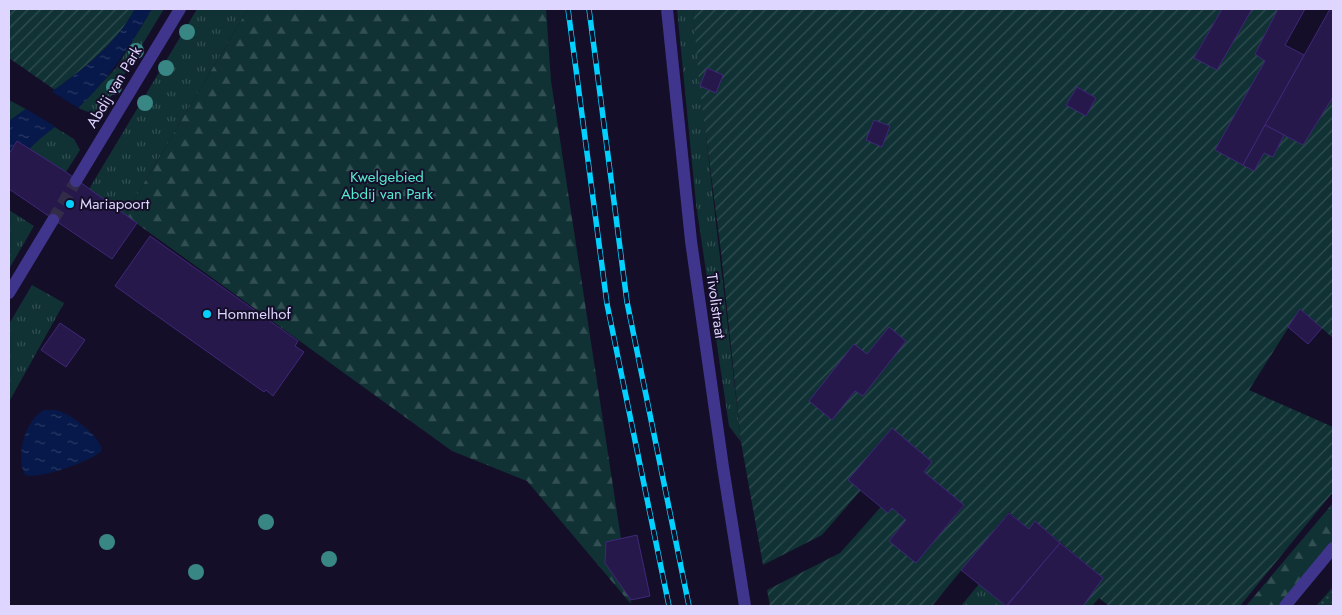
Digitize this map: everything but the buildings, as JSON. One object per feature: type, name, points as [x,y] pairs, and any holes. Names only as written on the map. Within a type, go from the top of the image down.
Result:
[{"type":"street","name":"Abdij van Park","points":[[76,181],[180,9]]},
{"type":"street","name":"Tivolistraat","points":[[667,9],[691,240],[745,606]]},
{"type":"street","points":[[9,294],[53,220]]},
{"type":"street","points":[[1285,606],[1333,548]]},
{"type":"green space","points":[[9,9],[135,9],[110,44],[55,90],[9,58]]},
{"type":"green space","points":[[152,9],[164,9],[102,111],[93,114],[78,108],[116,68]]},
{"type":"green space","points":[[197,9],[248,9],[125,215],[89,189]]},
{"type":"green space","name":"Kwelgebied Abdij van Park","points":[[248,9],[546,9],[551,81],[631,604],[527,481],[452,451],[125,215]]},
{"type":"green space","points":[[677,9],[693,9],[741,442],[729,426],[696,204]]},
{"type":"green space","points":[[693,9],[1222,9],[1194,57],[1217,70],[1252,9],[1278,9],[1255,53],[1265,61],[1215,150],[1254,171],[1264,153],[1273,157],[1284,135],[1303,145],[1333,97],[1333,338],[1300,309],[1249,390],[1333,427],[1333,492],[1240,606],[1109,606],[1099,598],[1092,606],[1083,606],[1103,578],[1035,521],[1029,529],[1009,512],[932,606],[770,606],[767,590],[840,553],[881,507],[888,513],[892,508],[906,520],[889,541],[916,563],[964,506],[924,472],[932,462],[892,428],[861,490],[822,535],[763,565],[741,442],[721,252],[699,81]],"holes":[[[1077,87],[1096,98],[1086,116],[1067,105]]]},
{"type":"green space","points":[[9,100],[26,109],[9,121]]},
{"type":"green space","points":[[53,126],[74,139],[80,150],[66,172],[29,149]]},
{"type":"green space","points":[[9,210],[34,226],[9,269]]},
{"type":"green space","points":[[32,285],[64,303],[9,402],[9,324]]},
{"type":"green space","points":[[1333,503],[1333,550],[1288,606],[1246,606]]},
{"type":"green space","points":[[979,584],[1005,606],[961,606]]},
{"type":"green space","points":[[1333,587],[1333,606],[1316,606]]},
{"type":"water","points":[[135,9],[152,9],[128,48],[101,84],[67,118],[29,149],[17,141],[9,154],[9,121],[62,85],[95,58],[110,43]]},
{"type":"water","points":[[44,410],[56,410],[76,420],[96,438],[102,450],[77,464],[53,472],[41,475],[25,475],[21,458],[24,439],[32,422]]},
{"type":"pier","points":[[49,90],[80,109],[56,127],[23,107]]},
{"type":"tunnel","points":[[53,220],[76,181]]},
{"type":"railway","points":[[568,9],[607,304],[669,606]]},
{"type":"railway","points":[[589,9],[627,302],[689,606]]},
{"type":"place","name":"Mariapoort","points":[[70,204]]},
{"type":"place","name":"Hommelhof","points":[[207,314]]}]
